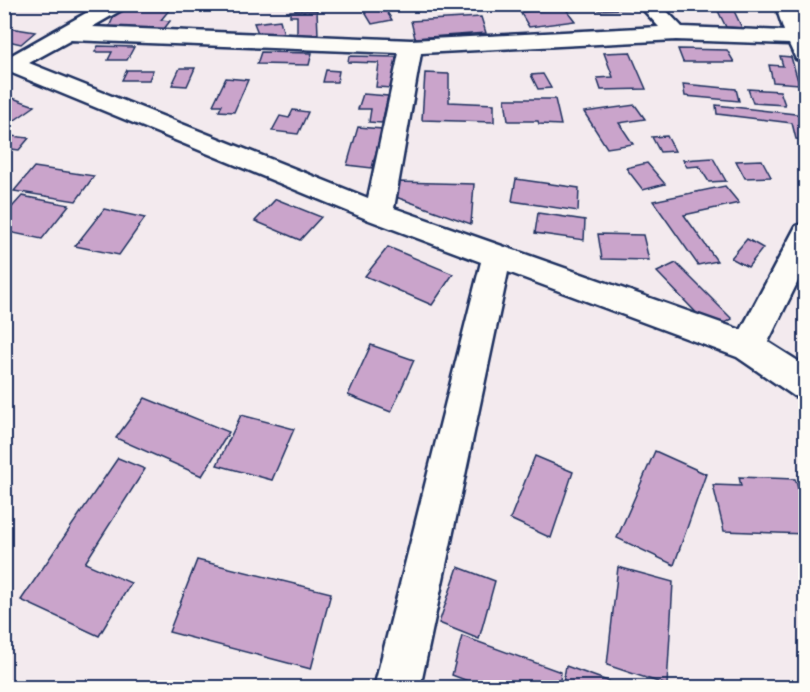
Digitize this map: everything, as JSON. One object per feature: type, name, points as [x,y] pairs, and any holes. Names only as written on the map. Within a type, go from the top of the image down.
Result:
[{"type":"street","points":[[7,64],[70,33],[118,4]]},
{"type":"street","points":[[648,4],[676,33]]},
{"type":"street","points":[[785,4],[802,37],[806,59]]},
{"type":"street","points":[[70,33],[411,47],[676,33],[802,37]]},
{"type":"street","points":[[380,213],[411,47]]},
{"type":"street","points":[[7,64],[380,213],[749,347],[806,385]]},
{"type":"street","points":[[749,347],[806,234]]},
{"type":"street","points":[[398,687],[496,256]]},
{"type":"building","points":[[132,4],[174,4],[161,20],[170,21],[164,29],[109,27],[114,16]]},
{"type":"building","points":[[360,4],[382,4],[392,20],[372,24]]},
{"type":"building","points":[[597,4],[627,4],[628,9],[599,10]]},
{"type":"building","points":[[565,8],[575,21],[529,27],[520,12]]},
{"type":"building","points":[[317,10],[318,35],[297,36],[297,16],[290,16],[290,11]]},
{"type":"building","points":[[718,11],[734,11],[742,28],[726,27]]},
{"type":"building","points":[[481,17],[486,33],[415,38],[411,21]]},
{"type":"building","points":[[280,20],[284,34],[258,33],[254,23]]},
{"type":"building","points":[[4,27],[35,32],[21,44],[4,40]]},
{"type":"building","points":[[98,46],[134,47],[127,60],[108,60],[112,52],[95,52]]},
{"type":"building","points":[[678,49],[727,50],[734,62],[683,62]]},
{"type":"building","points":[[261,52],[312,53],[309,65],[257,64]]},
{"type":"building","points":[[630,52],[646,89],[601,90],[597,78],[613,77],[604,53]]},
{"type":"building","points":[[349,56],[396,57],[393,88],[376,87],[379,63],[348,62]]},
{"type":"building","points":[[780,56],[791,57],[799,84],[773,82],[769,65],[783,66]]},
{"type":"building","points":[[180,68],[195,68],[187,86],[172,85]]},
{"type":"building","points":[[127,70],[153,70],[149,80],[122,80]]},
{"type":"building","points":[[326,70],[339,71],[337,82],[323,82]]},
{"type":"building","points":[[425,73],[449,74],[449,102],[494,104],[494,122],[422,120]]},
{"type":"building","points":[[543,74],[551,88],[538,89],[531,75]]},
{"type":"building","points":[[226,78],[248,80],[234,112],[219,111],[222,105],[213,105]]},
{"type":"building","points":[[683,84],[736,89],[739,101],[685,96]]},
{"type":"building","points":[[748,89],[780,91],[785,105],[753,103]]},
{"type":"building","points":[[363,94],[388,96],[382,123],[369,122],[371,109],[358,109]]},
{"type":"building","points":[[4,95],[35,106],[12,122],[4,119]]},
{"type":"building","points":[[505,99],[555,99],[561,125],[539,124],[538,121],[508,121]]},
{"type":"building","points":[[635,105],[645,119],[619,123],[633,144],[607,148],[584,112]]},
{"type":"building","points":[[716,105],[804,115],[806,140],[796,139],[792,123],[717,114]]},
{"type":"building","points":[[293,110],[308,112],[298,134],[272,131],[280,116],[289,118]]},
{"type":"building","points":[[358,127],[382,129],[372,168],[347,165]]},
{"type":"building","points":[[11,136],[29,138],[19,150],[4,148],[4,143]]},
{"type":"building","points":[[667,136],[675,151],[660,152],[652,137]]},
{"type":"building","points":[[713,158],[726,181],[709,182],[699,166],[687,167],[683,160]]},
{"type":"building","points":[[762,160],[771,177],[745,178],[736,161]]},
{"type":"building","points":[[647,163],[665,184],[643,190],[626,168]]},
{"type":"building","points":[[34,167],[94,176],[76,201],[14,191]]},
{"type":"building","points":[[516,179],[579,188],[578,211],[512,201]]},
{"type":"building","points":[[397,182],[474,184],[471,224],[393,196]]},
{"type":"building","points":[[725,186],[739,203],[684,215],[717,261],[698,265],[653,201]]},
{"type":"building","points":[[22,196],[69,205],[42,239],[4,231],[4,216]]},
{"type":"building","points":[[276,199],[321,217],[300,240],[255,221]]},
{"type":"building","points":[[104,209],[145,218],[119,255],[75,246]]},
{"type":"building","points":[[538,213],[585,220],[584,240],[535,233]]},
{"type":"building","points":[[598,234],[643,235],[649,260],[602,259]]},
{"type":"building","points":[[747,239],[763,248],[748,267],[731,258]]},
{"type":"building","points":[[388,247],[453,274],[432,305],[365,276]]},
{"type":"building","points":[[676,263],[732,319],[712,329],[657,272]]},
{"type":"building","points":[[371,345],[414,360],[391,412],[348,395]]},
{"type":"building","points":[[145,398],[229,432],[202,476],[116,438]]},
{"type":"building","points":[[241,415],[294,429],[272,480],[217,465]]},
{"type":"building","points":[[655,451],[706,474],[674,565],[617,538]]},
{"type":"building","points":[[535,456],[573,472],[551,538],[510,519]]},
{"type":"building","points":[[118,458],[145,469],[85,563],[131,583],[99,636],[21,600]]},
{"type":"building","points":[[739,477],[795,479],[806,512],[806,534],[724,531],[713,485],[741,486]]},
{"type":"building","points":[[197,560],[331,593],[311,669],[169,632]]},
{"type":"building","points":[[458,567],[495,581],[479,639],[439,623]]},
{"type":"building","points":[[618,567],[673,582],[667,685],[607,665]]},
{"type":"building","points":[[462,636],[561,672],[559,688],[486,688],[452,675]]},
{"type":"building","points":[[566,666],[627,688],[562,688]]}]
